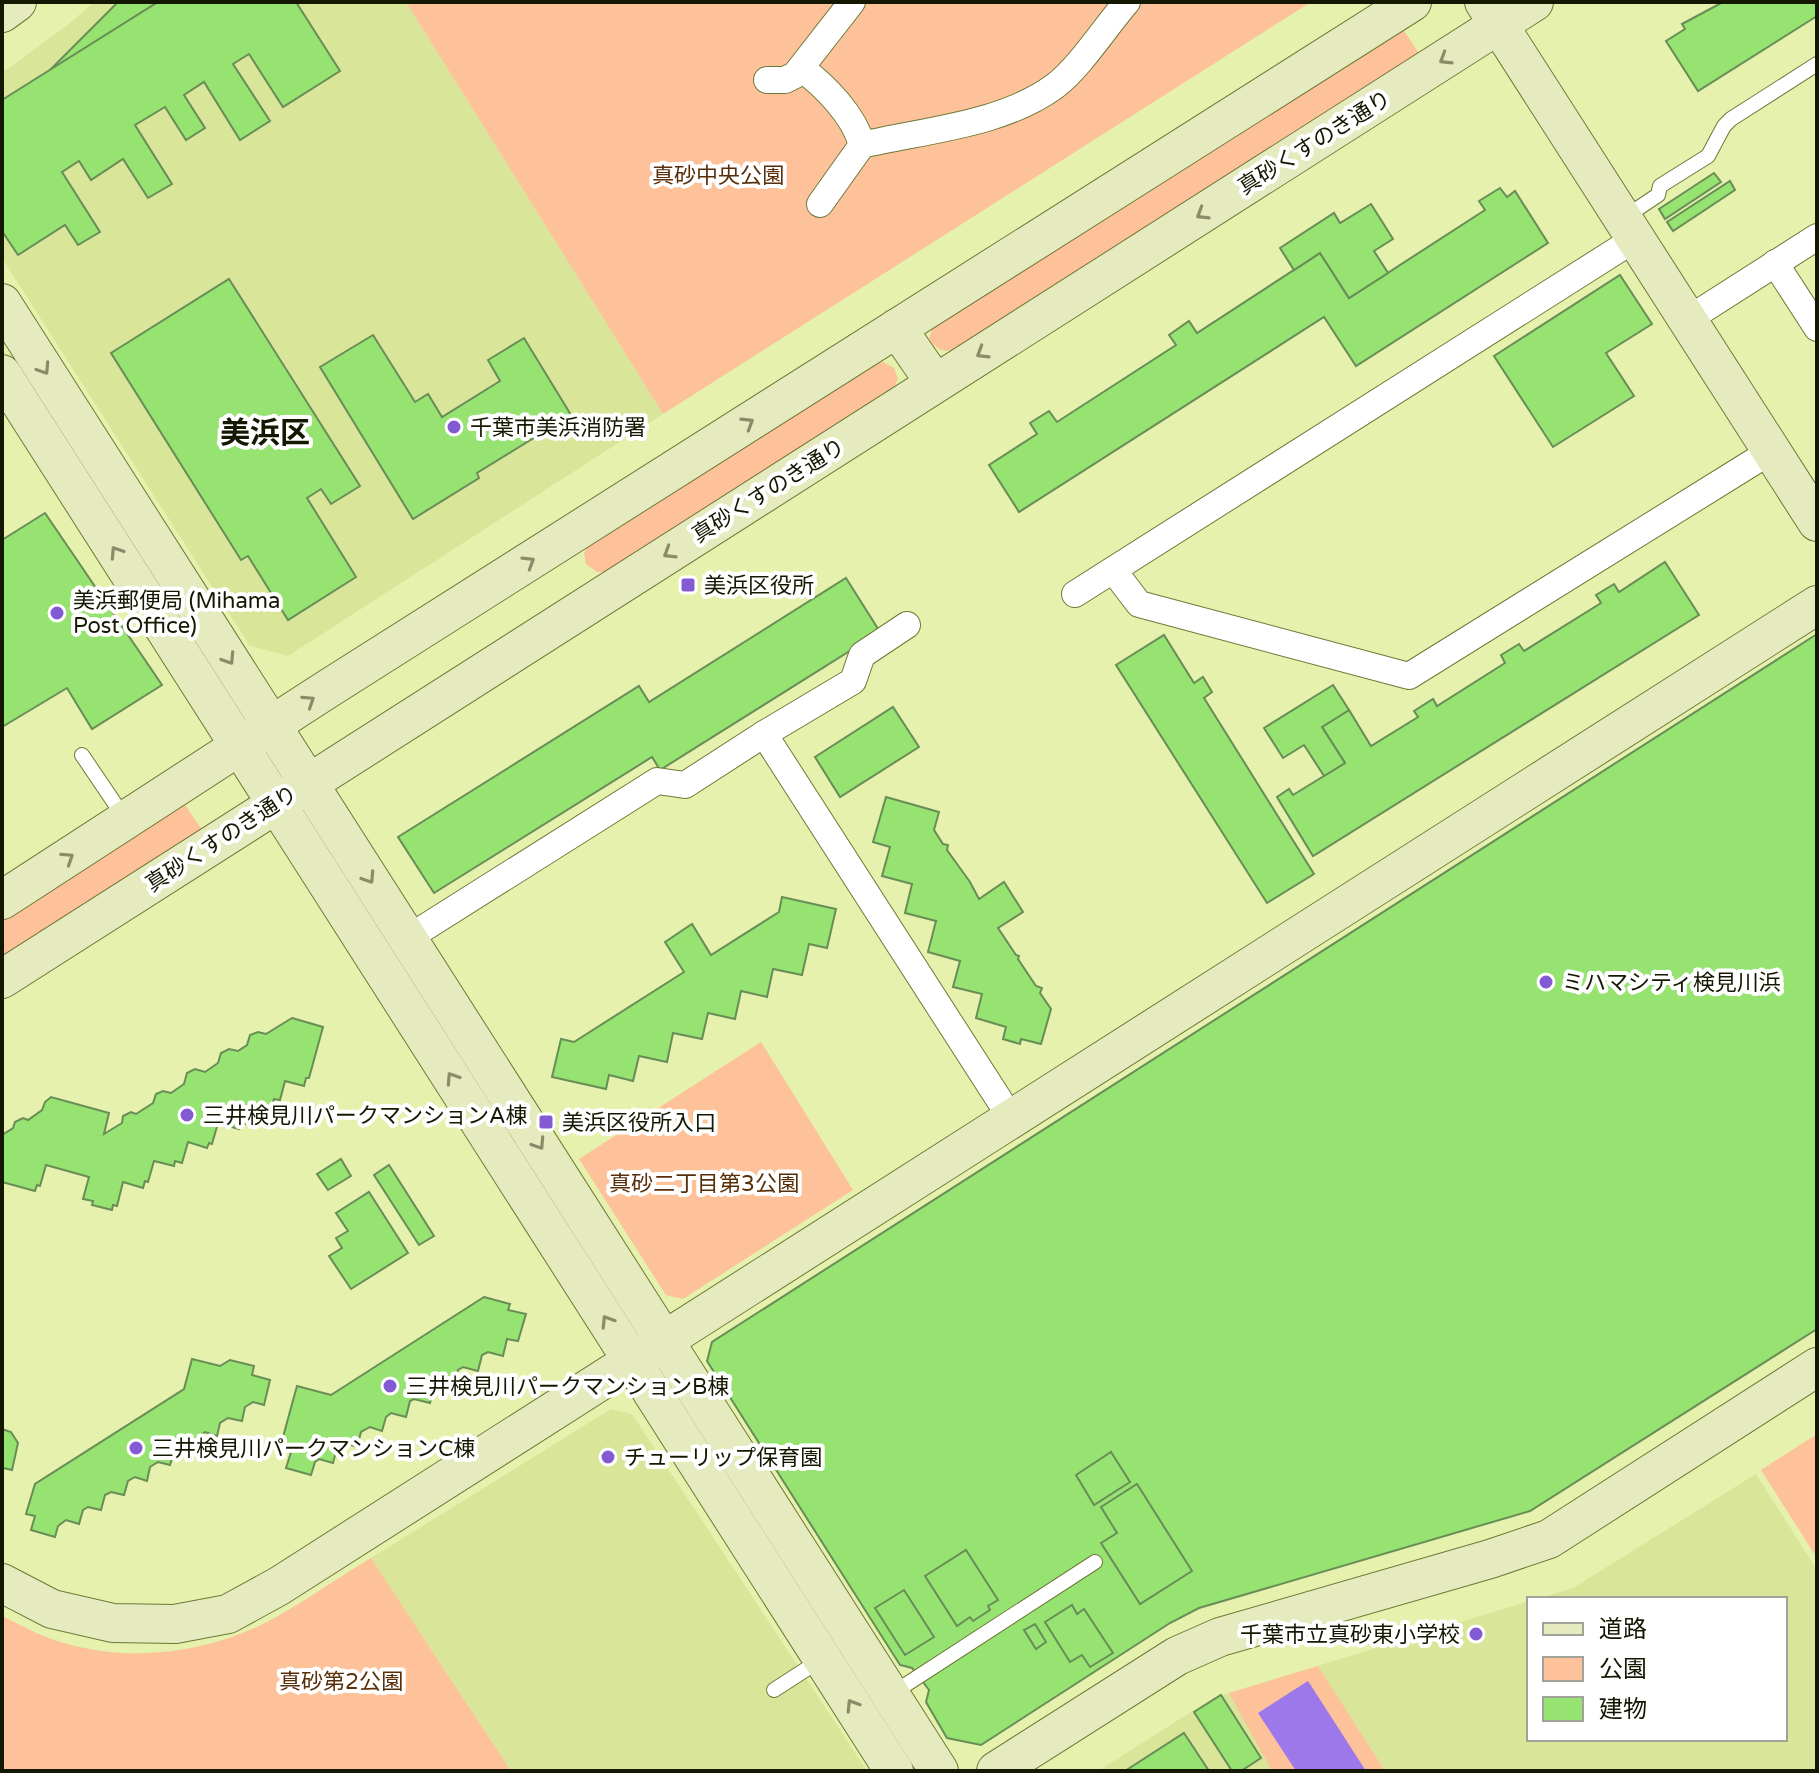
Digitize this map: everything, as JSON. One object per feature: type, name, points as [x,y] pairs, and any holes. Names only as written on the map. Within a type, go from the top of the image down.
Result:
[{"type":"street","points":[[2,13],[17,2]]},
{"type":"street","points":[[767,80],[785,80],[795,75],[852,2]]},
{"type":"street","points":[[820,204],[862,145],[973,121],[1020,106],[1056,85],[1127,2]]},
{"type":"street","points":[[2,900],[1412,2]]},
{"type":"street","name":"真砂くすのき通り","points":[[2,979],[935,383],[1491,13],[1534,2]]},
{"type":"street","points":[[1491,13],[1621,234],[1687,320],[1817,522]]},
{"type":"street","points":[[801,68],[839,105],[862,145]]},
{"type":"street","points":[[1075,594],[1621,234]]},
{"type":"street","points":[[1687,320],[1817,237]]},
{"type":"street","points":[[1775,263],[1817,328]]},
{"type":"street","points":[[2,303],[939,1771]]},
{"type":"street","points":[[897,328],[935,383]]},
{"type":"street","points":[[2,374],[894,1771]]},
{"type":"street","points":[[1113,570],[1139,604],[1409,676],[1755,461]]},
{"type":"street","points":[[2,1583],[52,1609],[113,1623],[175,1624],[228,1614],[279,1586],[1817,605]]},
{"type":"street","points":[[424,928],[657,781],[685,785],[853,681],[862,655],[907,625]]},
{"type":"street","points":[[764,734],[1000,1101]]},
{"type":"street","points":[[996,1771],[1177,1656],[1220,1637],[1549,1539],[1817,1367]]},
{"type":"lane","points":[[1621,234],[1658,195],[1660,186],[1708,156],[1731,119],[1817,64]]},
{"type":"lane","points":[[82,755],[127,820]]},
{"type":"lane","points":[[890,1695],[1095,1562]]},
{"type":"lane","points":[[774,1690],[823,1659]]},
{"type":"shaded area","points":[[94,2],[406,2],[663,414],[288,656],[250,646],[2,258],[2,73]]},
{"type":"shaded area","points":[[611,1409],[632,1414],[867,1771],[511,1771],[371,1558]]},
{"type":"shaded area","name":"千葉市立真砂東小学校","points":[[1756,1474],[1817,1570],[1817,1771],[1098,1771],[1213,1698],[1527,1602],[1527,1741],[1787,1741],[1787,1597],[1544,1597],[1573,1588]]},
{"type":"shaded area","points":[[1308,1681],[1366,1771],[1296,1771],[1258,1713]]},
{"type":"green space","name":"真砂中央公園","points":[[406,2],[1311,2],[663,414]]},
{"type":"green space","points":[[1401,26],[1420,55],[963,345],[944,351],[929,339],[933,326]]},
{"type":"green space","points":[[883,362],[894,368],[898,379],[893,390],[608,572],[597,572],[586,564],[584,553],[589,544],[871,365]]},
{"type":"green space","points":[[183,802],[202,830],[2,960],[2,919]]},
{"type":"green space","name":"真砂二丁目第3公園","points":[[761,1042],[853,1190],[683,1299],[666,1295],[579,1159]]},
{"type":"green space","points":[[1817,1434],[1817,1558],[1761,1470]]},
{"type":"green space","name":"真砂第2公園","points":[[371,1558],[511,1771],[2,1771],[2,1616],[48,1638],[88,1649],[164,1652],[214,1643],[261,1625]]},
{"type":"green space","points":[[1318,1666],[1385,1771],[1272,1771],[1229,1693]]},
{"type":"building","points":[[118,2],[158,2],[49,71]]},
{"type":"building","points":[[158,2],[296,2],[340,71],[283,107],[249,54],[233,64],[270,121],[240,140],[204,82],[184,95],[205,128],[186,140],[165,107],[135,125],[172,184],[148,198],[123,159],[91,180],[79,161],[62,172],[100,232],[78,245],[65,225],[18,255],[2,231],[2,100]]},
{"type":"building","points":[[1723,2],[1817,2],[1817,16],[1698,91],[1666,41],[1685,29],[1682,24]]},
{"type":"building","points":[[1714,173],[1721,182],[1665,219],[1659,209]]},
{"type":"building","points":[[1730,181],[1735,190],[1673,231],[1667,222]]},
{"type":"building","points":[[1500,188],[1507,197],[1515,191],[1548,243],[1356,366],[1324,317],[1019,512],[989,465],[1037,434],[1030,423],[1049,411],[1057,422],[1176,345],[1169,335],[1189,321],[1197,333],[1320,253],[1349,298],[1485,210],[1479,201]]},
{"type":"building","points":[[1371,204],[1393,239],[1374,251],[1388,273],[1349,298],[1320,253],[1294,270],[1280,248],[1334,213],[1340,223]]},
{"type":"building","points":[[1620,275],[1652,324],[1606,353],[1634,396],[1553,447],[1494,356]]},
{"type":"building","points":[[229,279],[360,486],[331,504],[321,489],[307,498],[356,577],[288,620],[248,556],[241,560],[111,353]]},
{"type":"building","name":"千葉市美浜消防署","points":[[373,335],[415,402],[428,394],[442,417],[500,381],[488,360],[524,338],[571,415],[477,473],[479,478],[413,519],[320,367]]},
{"type":"building","name":"美浜郵便局 (Mihama Post Office)","points":[[45,513],[162,685],[92,729],[67,688],[2,727],[2,540]]},
{"type":"building","points":[[1665,562],[1699,615],[1313,856],[1277,797],[1289,789],[1293,795],[1345,763],[1322,727],[1349,710],[1371,746],[1418,717],[1414,711],[1433,699],[1437,706],[1505,663],[1501,655],[1519,644],[1524,651],[1601,603],[1596,595],[1614,584],[1619,592]]},
{"type":"building","points":[[846,578],[880,632],[660,770],[652,757],[434,893],[398,837],[639,686],[649,702]]},
{"type":"building","name":"ミハマシティ検見川浜","points":[[1817,634],[1817,1329],[1530,1511],[1199,1608],[1170,1623],[981,1745],[947,1738],[926,1702],[929,1690],[912,1668],[900,1665],[707,1361],[712,1342]]},
{"type":"building","points":[[1164,635],[1194,683],[1203,677],[1212,692],[1204,698],[1314,874],[1267,903],[1116,665]]},
{"type":"building","points":[[1333,685],[1349,710],[1322,727],[1345,763],[1324,776],[1304,745],[1283,758],[1264,728]]},
{"type":"building","points":[[893,707],[919,747],[840,797],[815,757]]},
{"type":"building","points":[[886,797],[939,812],[934,830],[943,844],[948,845],[947,850],[979,899],[1004,882],[1023,912],[998,928],[1036,986],[1042,988],[1040,993],[1051,1009],[1041,1044],[1021,1039],[1020,1044],[1003,1039],[1006,1027],[976,1018],[982,994],[953,987],[960,961],[928,952],[936,921],[905,913],[912,884],[882,876],[890,847],[873,842]]},
{"type":"building","points":[[782,897],[836,909],[827,948],[809,944],[802,975],[773,969],[767,997],[741,991],[735,1019],[708,1013],[702,1039],[673,1033],[667,1062],[639,1056],[633,1081],[609,1075],[606,1089],[552,1077],[561,1039],[574,1042],[684,972],[665,942],[692,924],[711,955],[779,912]]},
{"type":"building","name":"三井検見川パークマンションA棟","points":[[292,1018],[323,1027],[304,1086],[285,1081],[280,1100],[274,1099],[271,1107],[252,1102],[245,1124],[241,1123],[239,1129],[218,1123],[212,1144],[209,1143],[207,1148],[188,1142],[182,1163],[175,1161],[174,1166],[154,1161],[143,1188],[123,1182],[117,1206],[113,1205],[112,1210],[92,1205],[93,1201],[83,1199],[89,1177],[46,1165],[40,1186],[37,1185],[35,1191],[2,1182],[2,1135],[13,1128],[15,1122],[23,1118],[28,1120],[42,1110],[51,1097],[109,1113],[104,1134],[122,1123],[123,1116],[131,1112],[136,1114],[153,1103],[156,1094],[163,1091],[171,1093],[184,1084],[187,1073],[195,1069],[205,1072],[218,1063],[221,1053],[229,1049],[238,1051],[247,1045],[250,1035],[258,1032],[266,1034]]},
{"type":"building","points":[[341,1159],[351,1176],[328,1190],[317,1174]]},
{"type":"building","points":[[389,1165],[434,1236],[419,1245],[374,1175]]},
{"type":"building","points":[[369,1192],[408,1253],[351,1289],[329,1256],[342,1248],[336,1238],[348,1231],[336,1213]]},
{"type":"building","name":"三井検見川パークマンションB棟","points":[[484,1297],[510,1304],[508,1310],[526,1314],[518,1341],[507,1339],[503,1356],[488,1352],[482,1355],[478,1371],[463,1367],[458,1370],[454,1386],[440,1382],[435,1386],[430,1403],[410,1401],[406,1417],[391,1413],[386,1417],[382,1431],[370,1427],[361,1432],[357,1447],[344,1443],[337,1448],[333,1463],[319,1459],[311,1475],[286,1468],[291,1452],[280,1448],[297,1386],[331,1395]]},
{"type":"building","name":"三井検見川パークマンションC棟","points":[[192,1359],[220,1366],[230,1360],[254,1366],[252,1375],[270,1380],[264,1405],[253,1402],[245,1407],[242,1421],[228,1418],[220,1423],[217,1436],[205,1432],[198,1437],[195,1450],[183,1446],[174,1452],[170,1465],[158,1462],[150,1467],[147,1481],[135,1477],[128,1481],[124,1495],[111,1492],[105,1495],[101,1510],[88,1507],[83,1510],[79,1524],[66,1520],[58,1526],[55,1537],[31,1530],[35,1516],[26,1514],[35,1484],[184,1389]]},
{"type":"building","points":[[2,1429],[11,1432],[18,1443],[12,1470],[3,1468],[2,1472]]},
{"type":"building","points":[[1111,1452],[1130,1482],[1094,1505],[1076,1475]]},
{"type":"building","points":[[1137,1484],[1192,1571],[1140,1604],[1101,1543],[1117,1533],[1101,1507]]},
{"type":"building","points":[[966,1550],[998,1600],[988,1606],[990,1610],[973,1621],[970,1617],[957,1626],[925,1576]]},
{"type":"building","points":[[904,1590],[934,1637],[905,1655],[875,1608]]},
{"type":"building","points":[[1072,1605],[1077,1614],[1084,1609],[1113,1653],[1090,1667],[1082,1655],[1070,1662],[1045,1622]]},
{"type":"building","points":[[1035,1624],[1046,1642],[1036,1649],[1024,1630]]},
{"type":"building","points":[[1221,1695],[1261,1758],[1241,1771],[1232,1771],[1194,1712]]},
{"type":"building","points":[[1184,1733],[1209,1771],[1125,1771]]},
{"type":"place","name":"千葉市美浜消防署","points":[[454,427]]},
{"type":"place","name":"美浜区役所","points":[[688,585]]},
{"type":"place","name":"美浜郵便局 (Mihama Post Office)","points":[[57,613]]},
{"type":"place","name":"ミハマシティ検見川浜","points":[[1546,982]]},
{"type":"place","name":"三井検見川パークマンションA棟","points":[[187,1115]]},
{"type":"place","name":"美浜区役所入口","points":[[546,1122]]},
{"type":"place","name":"三井検見川パークマンションB棟","points":[[390,1386]]},
{"type":"place","name":"三井検見川パークマンションC棟","points":[[136,1448]]},
{"type":"place","name":"チューリップ保育園","points":[[608,1457]]},
{"type":"place","name":"千葉市立真砂東小学校","points":[[1476,1634]]},
{"type":"district","name":"美浜区","points":[[265,433]]}]
